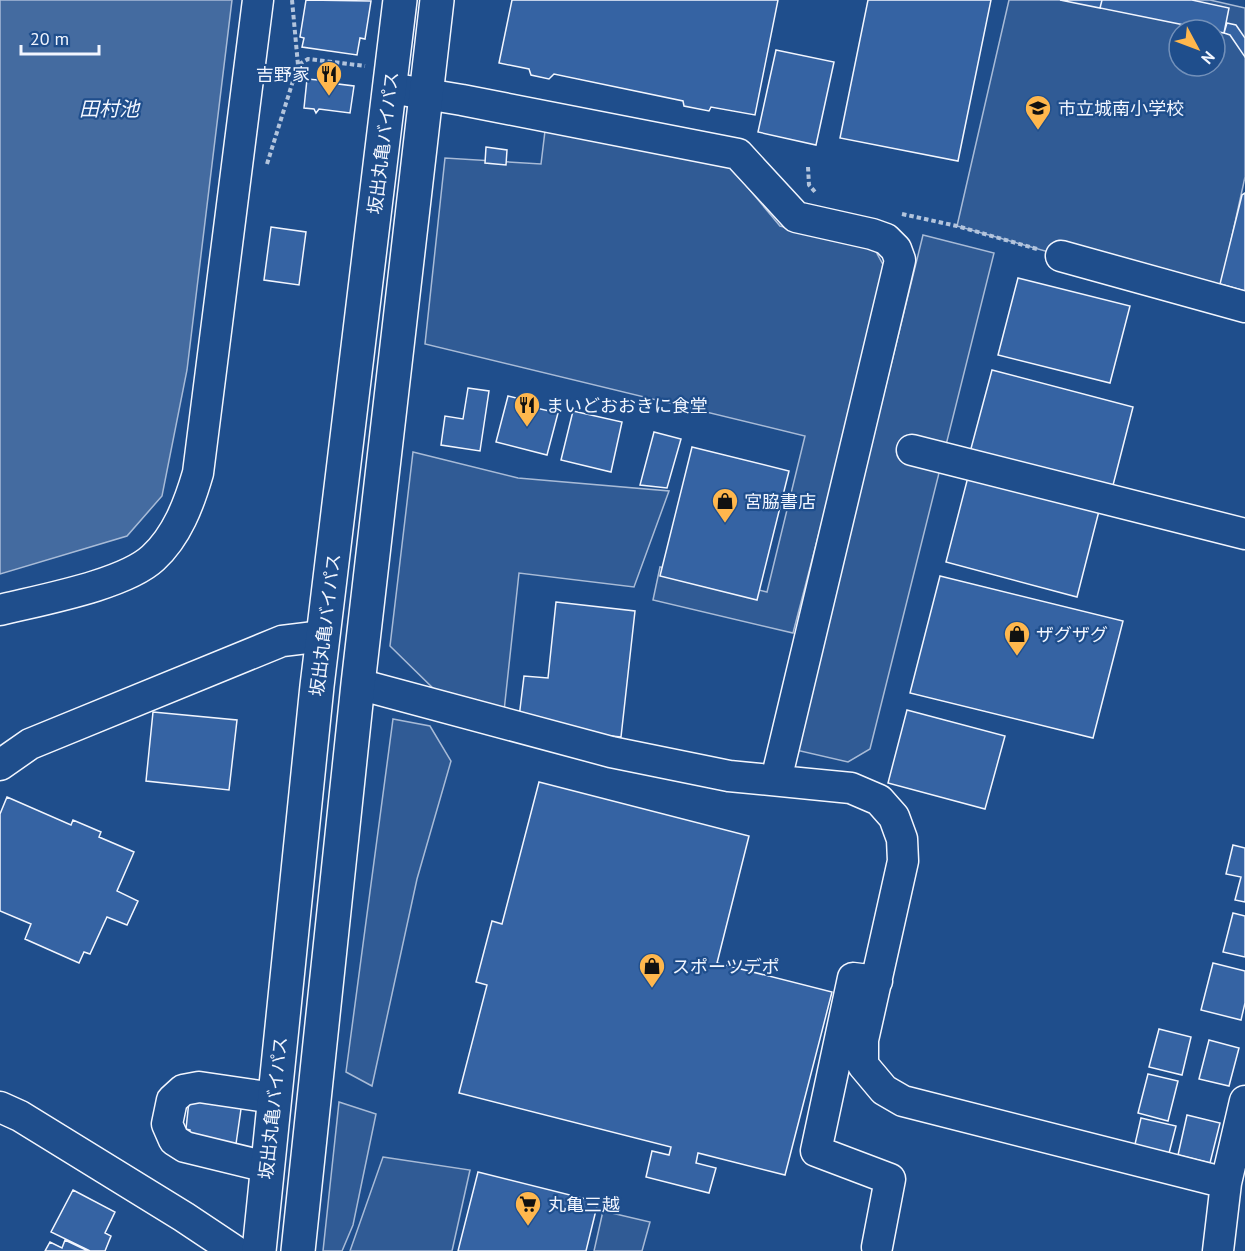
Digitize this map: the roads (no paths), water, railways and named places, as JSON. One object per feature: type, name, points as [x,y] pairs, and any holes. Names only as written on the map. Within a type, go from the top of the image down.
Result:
[{"type":"highway","name":"坂出丸亀バイパス","points":[[259,1251],[323,636],[400,0]]},
{"type":"highway","name":"坂出丸亀バイパス","points":[[298,1251],[358,684],[437,0]]},
{"type":"street","points":[[0,610],[79,591],[127,575],[152,559],[173,533],[189,502],[198,473],[258,0]]},
{"type":"street","points":[[391,79],[426,94],[738,154],[796,217],[872,234],[886,239],[896,249],[900,260],[776,780]]},
{"type":"street","points":[[1061,256],[1245,307]]},
{"type":"street","points":[[912,450],[1245,534]]},
{"type":"street","points":[[0,765],[30,744],[282,641],[323,636]]},
{"type":"street","points":[[358,684],[611,752],[729,776],[851,788],[879,800],[894,817],[902,839],[903,861],[863,1040],[863,1065],[884,1090],[903,1101],[1226,1183]]},
{"type":"street","points":[[877,981],[853,978],[816,1150],[890,1179],[877,1247]]},
{"type":"street","points":[[267,1167],[185,1146],[174,1140],[167,1124],[172,1100],[183,1090],[199,1087],[274,1098]]},
{"type":"street","points":[[1218,1251],[1226,1183],[1245,1101]]},
{"type":"street","points":[[0,1107],[20,1116],[235,1251]]},
{"type":"water","name":"田村池","points":[[0,0],[232,0],[187,370],[162,496],[127,536],[0,574]]},
{"type":"place","name":"吉野家","points":[[329,97]]},
{"type":"place","name":"市立城南小学校","points":[[1038,131]]},
{"type":"place","name":"まいどおおきに食堂","points":[[527,428]]},
{"type":"place","name":"宮脇書店","points":[[725,524]]},
{"type":"place","name":"ザグザグ","points":[[1017,657]]},
{"type":"place","name":"スポーツデポ","points":[[652,989]]},
{"type":"place","name":"丸亀三越","points":[[528,1227]]}]
